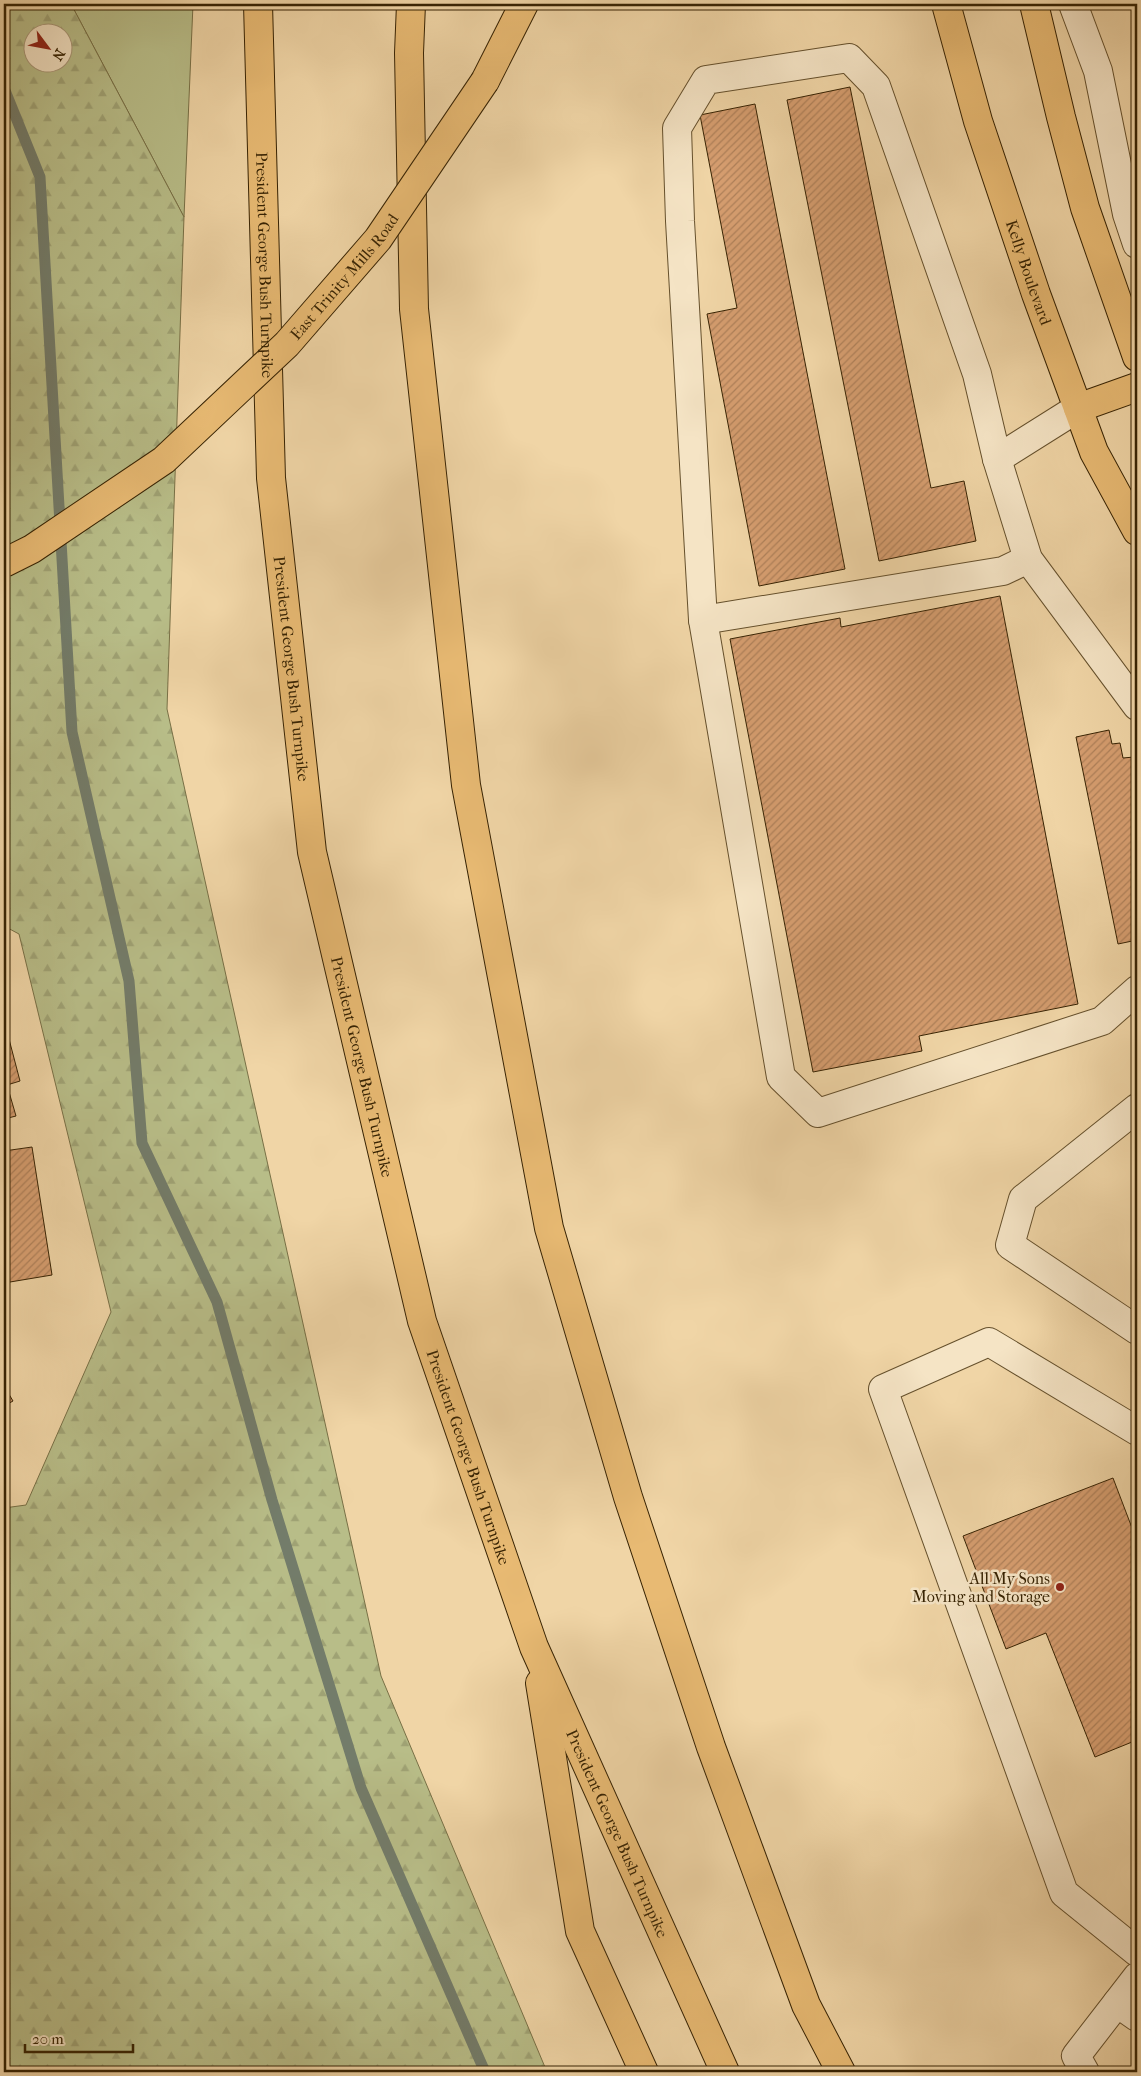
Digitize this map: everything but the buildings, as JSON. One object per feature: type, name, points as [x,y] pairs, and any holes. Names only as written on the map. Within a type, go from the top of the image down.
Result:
[{"type":"main road","name":"President George Bush Turnpike","points":[[258,4],[271,478],[312,852],[422,1321],[534,1647],[725,2072]]},
{"type":"main road","points":[[411,4],[409,53],[414,308],[465,775],[548,1228],[628,1497],[711,1747],[806,2005],[841,2072]]},
{"type":"main road","name":"East Trinity Mills Road","points":[[4,563],[32,549],[164,460],[287,344],[378,239],[485,81],[524,4]]},
{"type":"main road","name":"Kelly Boulevard","points":[[946,4],[981,130],[1036,294],[1094,452],[1137,531]]},
{"type":"main road","points":[[1034,4],[1085,208],[1137,357]]},
{"type":"main road","points":[[1078,408],[1137,387]]},
{"type":"main road","points":[[534,1647],[580,1931],[644,2072]]},
{"type":"lane","points":[[1073,4],[1098,71],[1126,214],[1137,244]]},
{"type":"lane","points":[[1137,706],[1028,559],[997,459],[977,374],[876,86],[850,58],[706,80],[677,128],[680,221],[703,620],[781,1076],[818,1113],[1102,1021],[1137,990]]},
{"type":"lane","points":[[997,459],[1078,408]]},
{"type":"lane","points":[[703,620],[1003,571],[1028,559]]},
{"type":"lane","points":[[1137,1108],[1023,1199],[1010,1245],[1137,1330]]},
{"type":"lane","points":[[1137,1431],[989,1342],[883,1389],[1064,1893],[1137,1952]]},
{"type":"lane","points":[[1085,2072],[1076,2056],[1127,2010],[1137,1977]]},
{"type":"green space","points":[[4,4],[71,4],[184,217],[167,709],[381,1676],[547,2072],[4,2072],[4,1508],[26,1505],[111,1312],[19,934],[4,926]]},
{"type":"green space","points":[[71,4],[193,4],[184,217]]},
{"type":"waterway","points":[[4,88],[40,177],[72,732],[129,981],[142,1143],[217,1302],[272,1500],[361,1788],[485,2072]]},
{"type":"place","name":"All My Sons Moving and Storage","points":[[1060,1587]]}]
